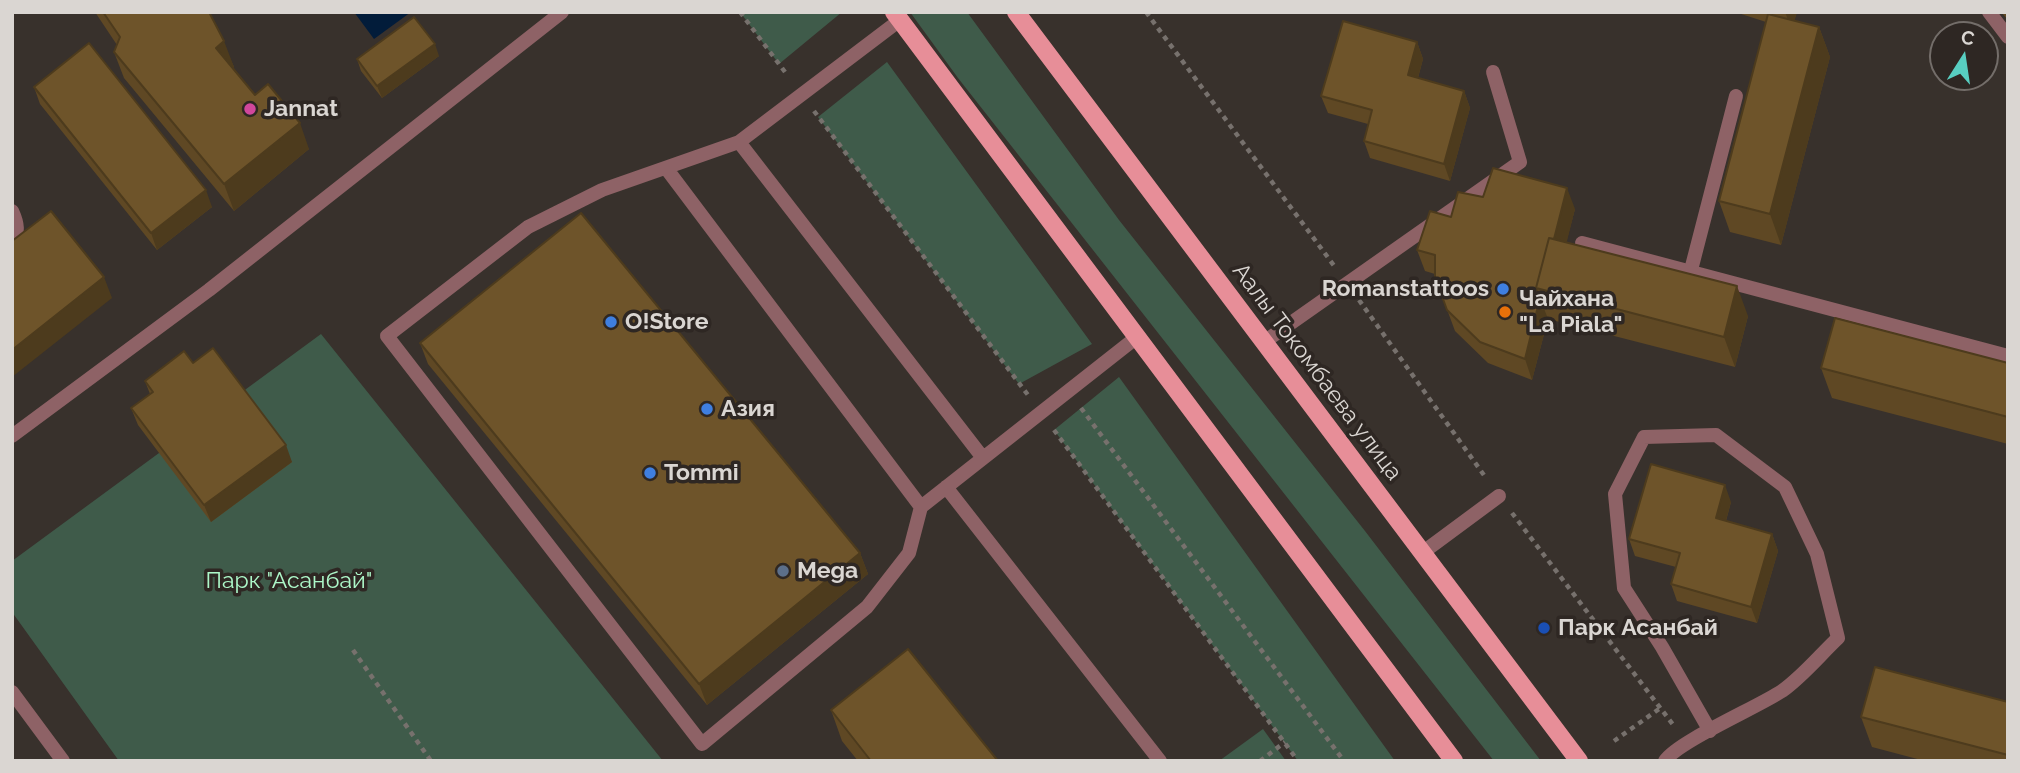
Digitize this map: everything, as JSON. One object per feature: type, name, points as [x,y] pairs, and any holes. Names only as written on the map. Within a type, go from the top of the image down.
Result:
[{"type":"main road","name":"Аалы Токомбаева улица","points":[[1016,12],[1579,761]]},
{"type":"main road","points":[[897,16],[1454,761]]},
{"type":"street","points":[[12,436],[209,290],[562,12]]},
{"type":"street","points":[[1989,12],[2008,37]]},
{"type":"street","points":[[897,16],[739,142],[603,190],[528,227],[387,336],[702,744],[867,607],[909,553],[921,507],[1137,337]]},
{"type":"street","points":[[1264,342],[1520,162],[1493,72]]},
{"type":"street","points":[[1691,270],[1736,96]]},
{"type":"street","points":[[739,142],[984,458]]},
{"type":"street","points":[[666,168],[921,507]]},
{"type":"street","points":[[12,211],[18,224],[18,234],[12,246]]},
{"type":"street","points":[[1582,243],[2008,356]]},
{"type":"street","points":[[1665,761],[1669,754],[1784,690],[1838,638],[1817,554],[1785,488],[1716,435],[1644,437],[1615,494],[1624,588],[1662,647],[1710,731]]},
{"type":"street","points":[[946,487],[1160,761]]},
{"type":"street","points":[[1422,553],[1499,496]]},
{"type":"street","points":[[12,692],[63,761]]},
{"type":"path","points":[[740,12],[1041,412],[1298,761]]},
{"type":"path","points":[[1146,12],[1347,284],[1499,496],[1659,709],[1688,743]]},
{"type":"path","points":[[1068,390],[1344,761]]},
{"type":"path","points":[[353,650],[431,761]]},
{"type":"path","points":[[1614,741],[1659,709]]},
{"type":"path","points":[[1260,761],[1285,742]]},
{"type":"green space","points":[[740,12],[842,12],[779,64]]},
{"type":"green space","points":[[910,12],[967,12],[1119,220],[1365,531],[1541,761],[1494,761],[958,78]]},
{"type":"green space","points":[[887,62],[1092,344],[1019,384],[818,117]]},
{"type":"green space","name":"Парк \"Асанбай\"","points":[[321,334],[663,761],[119,761],[12,612],[12,561]]},
{"type":"green space","points":[[1119,377],[1395,761],[1298,761],[1054,430]]},
{"type":"green space","points":[[1263,729],[1286,761],[1219,761]]},
{"type":"water","points":[[354,12],[411,12],[374,39]]},
{"type":"building","points":[[103,12],[209,12],[224,41],[216,48],[255,95],[268,84],[300,123],[224,184],[114,52],[120,37]]},
{"type":"building","points":[[1768,14],[1819,27],[1770,214],[1719,201]]},
{"type":"building","points":[[414,17],[435,44],[377,86],[357,59]]},
{"type":"building","points":[[1343,21],[1417,42],[1408,75],[1464,91],[1444,164],[1364,141],[1372,110],[1321,96]]},
{"type":"building","points":[[89,43],[206,190],[151,233],[34,87]]},
{"type":"building","points":[[1493,168],[1567,188],[1554,239],[1549,238],[1536,288],[1540,298],[1525,359],[1480,342],[1447,310],[1435,277],[1435,255],[1417,250],[1430,211],[1451,217],[1458,192],[1483,197]]},
{"type":"building","points":[[51,211],[104,277],[12,350],[12,241]]},
{"type":"building","name":"Tommi","points":[[581,213],[860,553],[699,684],[420,343]]},
{"type":"building","points":[[1549,238],[1737,286],[1724,337],[1536,288]]},
{"type":"building","points":[[1835,318],[2008,363],[2008,417],[1821,368]]},
{"type":"building","points":[[213,348],[286,445],[204,505],[131,408],[153,392],[145,381],[184,351],[193,363]]},
{"type":"building","points":[[1651,464],[1725,485],[1716,518],[1772,534],[1751,607],[1671,584],[1680,553],[1629,539]]},
{"type":"building","points":[[908,649],[998,761],[871,761],[831,710]]},
{"type":"building","points":[[1875,667],[2008,702],[2008,755],[1861,717]]},
{"type":"place","name":"Jannat","points":[[250,109]]},
{"type":"place","name":"Romanstattoos","points":[[1503,289]]},
{"type":"place","name":"Чайхана \"La Piala\"","points":[[1505,312]]},
{"type":"place","name":"O!Store","points":[[611,322]]},
{"type":"place","name":"Азия","points":[[707,409]]},
{"type":"place","name":"Tommi","points":[[650,473]]},
{"type":"place","name":"Mega","points":[[783,571]]},
{"type":"place","name":"Парк Асанбай","points":[[1544,628]]}]
